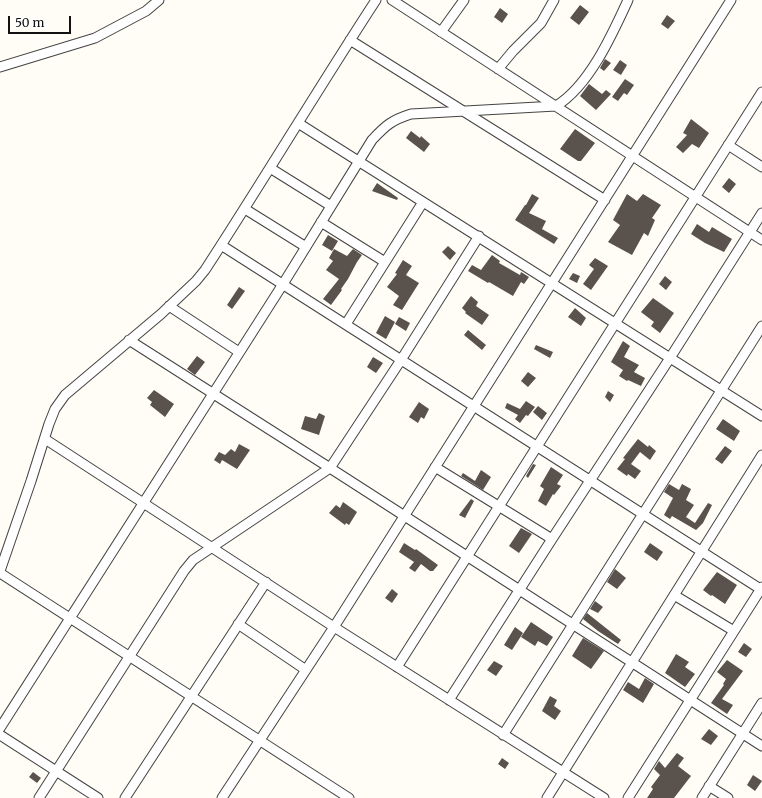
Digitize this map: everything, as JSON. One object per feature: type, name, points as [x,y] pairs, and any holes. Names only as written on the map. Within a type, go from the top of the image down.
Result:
[{"type":"street","points":[[0,68],[95,38],[146,11],[159,0]]},
{"type":"street","points":[[348,798],[0,572],[55,409],[65,395],[196,281],[245,208],[376,0]]},
{"type":"street","points":[[392,0],[762,240]]},
{"type":"street","points":[[441,32],[464,0]]},
{"type":"street","points":[[498,69],[513,51],[541,23],[554,0]]},
{"type":"street","points":[[0,728],[283,284],[360,162],[372,140],[386,126],[396,119],[412,114],[556,106],[565,100],[584,79],[601,54],[628,0]]},
{"type":"street","points":[[222,798],[334,627],[731,0]]},
{"type":"street","points":[[350,40],[605,200]]},
{"type":"street","points":[[398,667],[762,92]]},
{"type":"street","points":[[298,123],[762,416]]},
{"type":"street","points":[[728,146],[762,167]]},
{"type":"street","points":[[270,168],[331,206]]},
{"type":"street","points":[[346,324],[423,202]]},
{"type":"street","points":[[245,208],[306,247]]},
{"type":"street","points":[[449,700],[762,213]]},
{"type":"street","points":[[321,222],[385,262]]},
{"type":"street","points":[[39,798],[184,571],[193,560],[330,468],[401,360],[479,236]]},
{"type":"street","points":[[221,245],[762,589],[689,700],[628,798]]},
{"type":"street","points":[[169,306],[239,352]]},
{"type":"street","points":[[503,735],[762,326]]},
{"type":"street","points":[[129,340],[762,746]]},
{"type":"street","points":[[45,439],[334,627],[604,798]]},
{"type":"street","points":[[547,798],[762,455]]},
{"type":"street","points":[[435,467],[552,539]]},
{"type":"street","points":[[125,798],[266,582]]},
{"type":"street","points":[[674,595],[734,631]]},
{"type":"street","points":[[238,624],[306,670]]},
{"type":"street","points":[[702,798],[762,703]]},
{"type":"street","points":[[0,735],[98,798]]},
{"type":"street","points":[[709,786],[728,798]]},
{"type":"building","points":[[580,5],[589,12],[579,25],[570,18]]},
{"type":"building","points":[[500,8],[508,14],[502,23],[494,17]]},
{"type":"building","points":[[667,15],[675,21],[668,29],[661,24]]},
{"type":"building","points":[[605,59],[611,63],[604,71],[600,68]]},
{"type":"building","points":[[620,60],[627,65],[621,75],[613,70]]},
{"type":"building","points":[[625,79],[634,85],[627,95],[624,93],[618,101],[612,97]]},
{"type":"building","points":[[589,84],[602,94],[606,90],[611,94],[596,110],[580,96]]},
{"type":"building","points":[[691,119],[709,133],[699,148],[692,144],[683,153],[676,147],[687,135],[683,133]]},
{"type":"building","points":[[575,129],[595,143],[581,161],[578,161],[560,149]]},
{"type":"building","points":[[411,131],[420,138],[421,136],[430,144],[424,152],[406,138]]},
{"type":"building","points":[[729,178],[736,184],[729,193],[722,187]]},
{"type":"building","points":[[377,183],[398,198],[397,200],[372,191]]},
{"type":"building","points":[[532,194],[539,198],[529,213],[546,221],[542,229],[558,238],[554,244],[515,220]]},
{"type":"building","points":[[627,194],[637,201],[643,194],[661,205],[652,218],[655,220],[648,236],[644,233],[632,255],[608,242],[620,225],[613,220]]},
{"type":"building","points":[[697,224],[709,232],[712,227],[732,239],[724,252],[691,234]]},
{"type":"building","points":[[328,235],[338,241],[332,251],[322,245]]},
{"type":"building","points":[[448,246],[456,253],[450,260],[442,252]]},
{"type":"building","points":[[334,249],[347,256],[353,249],[362,255],[341,289],[342,290],[331,305],[323,299],[339,279],[326,270],[333,261],[329,258]]},
{"type":"building","points":[[492,255],[500,261],[499,263],[520,275],[521,272],[529,277],[524,284],[521,282],[513,296],[468,271],[472,265],[481,270]]},
{"type":"building","points":[[595,258],[608,266],[591,290],[583,284],[594,269],[589,265]]},
{"type":"building","points":[[403,260],[412,266],[406,275],[419,283],[402,310],[393,305],[399,296],[387,287],[397,274],[395,273]]},
{"type":"building","points":[[573,273],[580,276],[577,283],[569,279]]},
{"type":"building","points":[[665,276],[672,282],[666,290],[659,284]]},
{"type":"building","points":[[239,287],[245,291],[232,309],[227,305]]},
{"type":"building","points":[[471,296],[478,302],[476,306],[489,315],[482,325],[465,313],[466,312],[462,308]]},
{"type":"building","points":[[653,298],[674,313],[660,333],[651,326],[654,322],[641,312]]},
{"type":"building","points":[[575,308],[586,318],[581,326],[568,317]]},
{"type":"building","points":[[385,316],[395,322],[386,339],[376,333]]},
{"type":"building","points":[[399,317],[410,323],[406,331],[395,324]]},
{"type":"building","points":[[468,330],[486,345],[482,350],[464,335]]},
{"type":"building","points":[[623,341],[630,346],[624,357],[639,365],[634,372],[645,378],[641,386],[628,380],[627,381],[619,376],[623,370],[611,362]]},
{"type":"building","points":[[536,345],[553,352],[550,358],[534,349]]},
{"type":"building","points":[[197,356],[205,362],[195,375],[187,369]]},
{"type":"building","points":[[373,357],[383,363],[376,373],[367,367]]},
{"type":"building","points":[[528,372],[536,378],[528,387],[521,381]]},
{"type":"building","points":[[154,390],[174,404],[165,417],[150,405],[152,402],[147,398]]},
{"type":"building","points":[[608,391],[614,395],[610,402],[605,397]]},
{"type":"building","points":[[526,401],[535,407],[520,423],[515,419],[518,415],[505,408],[507,403],[520,409]]},
{"type":"building","points":[[419,402],[429,409],[424,419],[421,417],[418,423],[409,417]]},
{"type":"building","points":[[538,406],[547,413],[542,420],[533,412]]},
{"type":"building","points":[[319,413],[325,416],[319,435],[301,429],[305,416],[316,419]]},
{"type":"building","points":[[723,419],[740,431],[734,441],[716,429]]},
{"type":"building","points":[[638,439],[656,451],[650,460],[640,452],[631,464],[641,471],[635,479],[628,474],[627,476],[617,469],[625,459],[623,458]]},
{"type":"building","points":[[239,444],[250,450],[237,469],[222,460],[220,464],[214,460],[219,452],[225,455],[231,449],[235,452]]},
{"type":"building","points":[[725,446],[732,451],[722,464],[715,459]]},
{"type":"building","points":[[533,464],[536,465],[528,478],[526,476]]},
{"type":"building","points":[[551,467],[563,475],[557,484],[561,486],[554,495],[553,494],[546,506],[538,501],[544,489],[540,486]]},
{"type":"building","points":[[481,470],[491,477],[483,490],[461,476],[463,473],[475,481]]},
{"type":"building","points":[[669,484],[679,490],[682,484],[691,489],[686,500],[694,505],[686,517],[695,523],[708,503],[712,505],[703,523],[696,530],[672,516],[670,519],[664,515],[673,498],[664,492]]},
{"type":"building","points":[[471,499],[474,501],[465,518],[459,515]]},
{"type":"building","points":[[343,502],[357,512],[349,525],[346,523],[345,525],[329,513],[336,505],[340,508]]},
{"type":"building","points":[[521,528],[532,534],[519,553],[509,546]]},
{"type":"building","points":[[404,543],[415,550],[416,549],[438,565],[433,571],[430,571],[421,564],[415,572],[409,568],[414,562],[399,552]]},
{"type":"building","points":[[650,543],[663,552],[657,561],[644,552]]},
{"type":"building","points":[[615,569],[626,578],[617,589],[607,582]]},
{"type":"building","points":[[717,572],[737,585],[725,604],[703,590]]},
{"type":"building","points":[[392,589],[398,594],[392,603],[385,598]]},
{"type":"building","points":[[595,601],[603,607],[598,613],[590,609]]},
{"type":"building","points":[[587,613],[621,640],[618,644],[583,619]]},
{"type":"building","points":[[531,622],[553,637],[547,646],[538,641],[535,646],[521,637]]},
{"type":"building","points":[[515,627],[523,633],[512,650],[504,645]]},
{"type":"building","points":[[583,638],[604,651],[591,669],[572,656]]},
{"type":"building","points":[[744,643],[752,649],[746,657],[738,652]]},
{"type":"building","points":[[676,654],[689,662],[685,667],[695,674],[685,687],[665,673]]},
{"type":"building","points":[[727,660],[743,671],[722,699],[733,705],[727,714],[711,703],[724,685],[723,684],[726,679],[717,672]]},
{"type":"building","points":[[494,661],[503,666],[496,676],[487,670]]},
{"type":"building","points":[[645,678],[654,684],[643,703],[623,690],[628,682],[639,689]]},
{"type":"building","points":[[550,696],[557,700],[554,706],[561,711],[555,720],[542,711]]},
{"type":"building","points":[[709,729],[718,736],[711,745],[701,739]]},
{"type":"building","points":[[677,753],[684,758],[678,766],[691,776],[674,798],[647,798],[653,789],[651,787],[660,775],[654,769],[659,761],[665,768]]},
{"type":"building","points":[[502,758],[509,763],[505,769],[498,764]]},
{"type":"building","points":[[33,772],[41,778],[37,783],[29,777]]},
{"type":"building","points":[[753,775],[762,781],[755,791],[747,785]]}]
